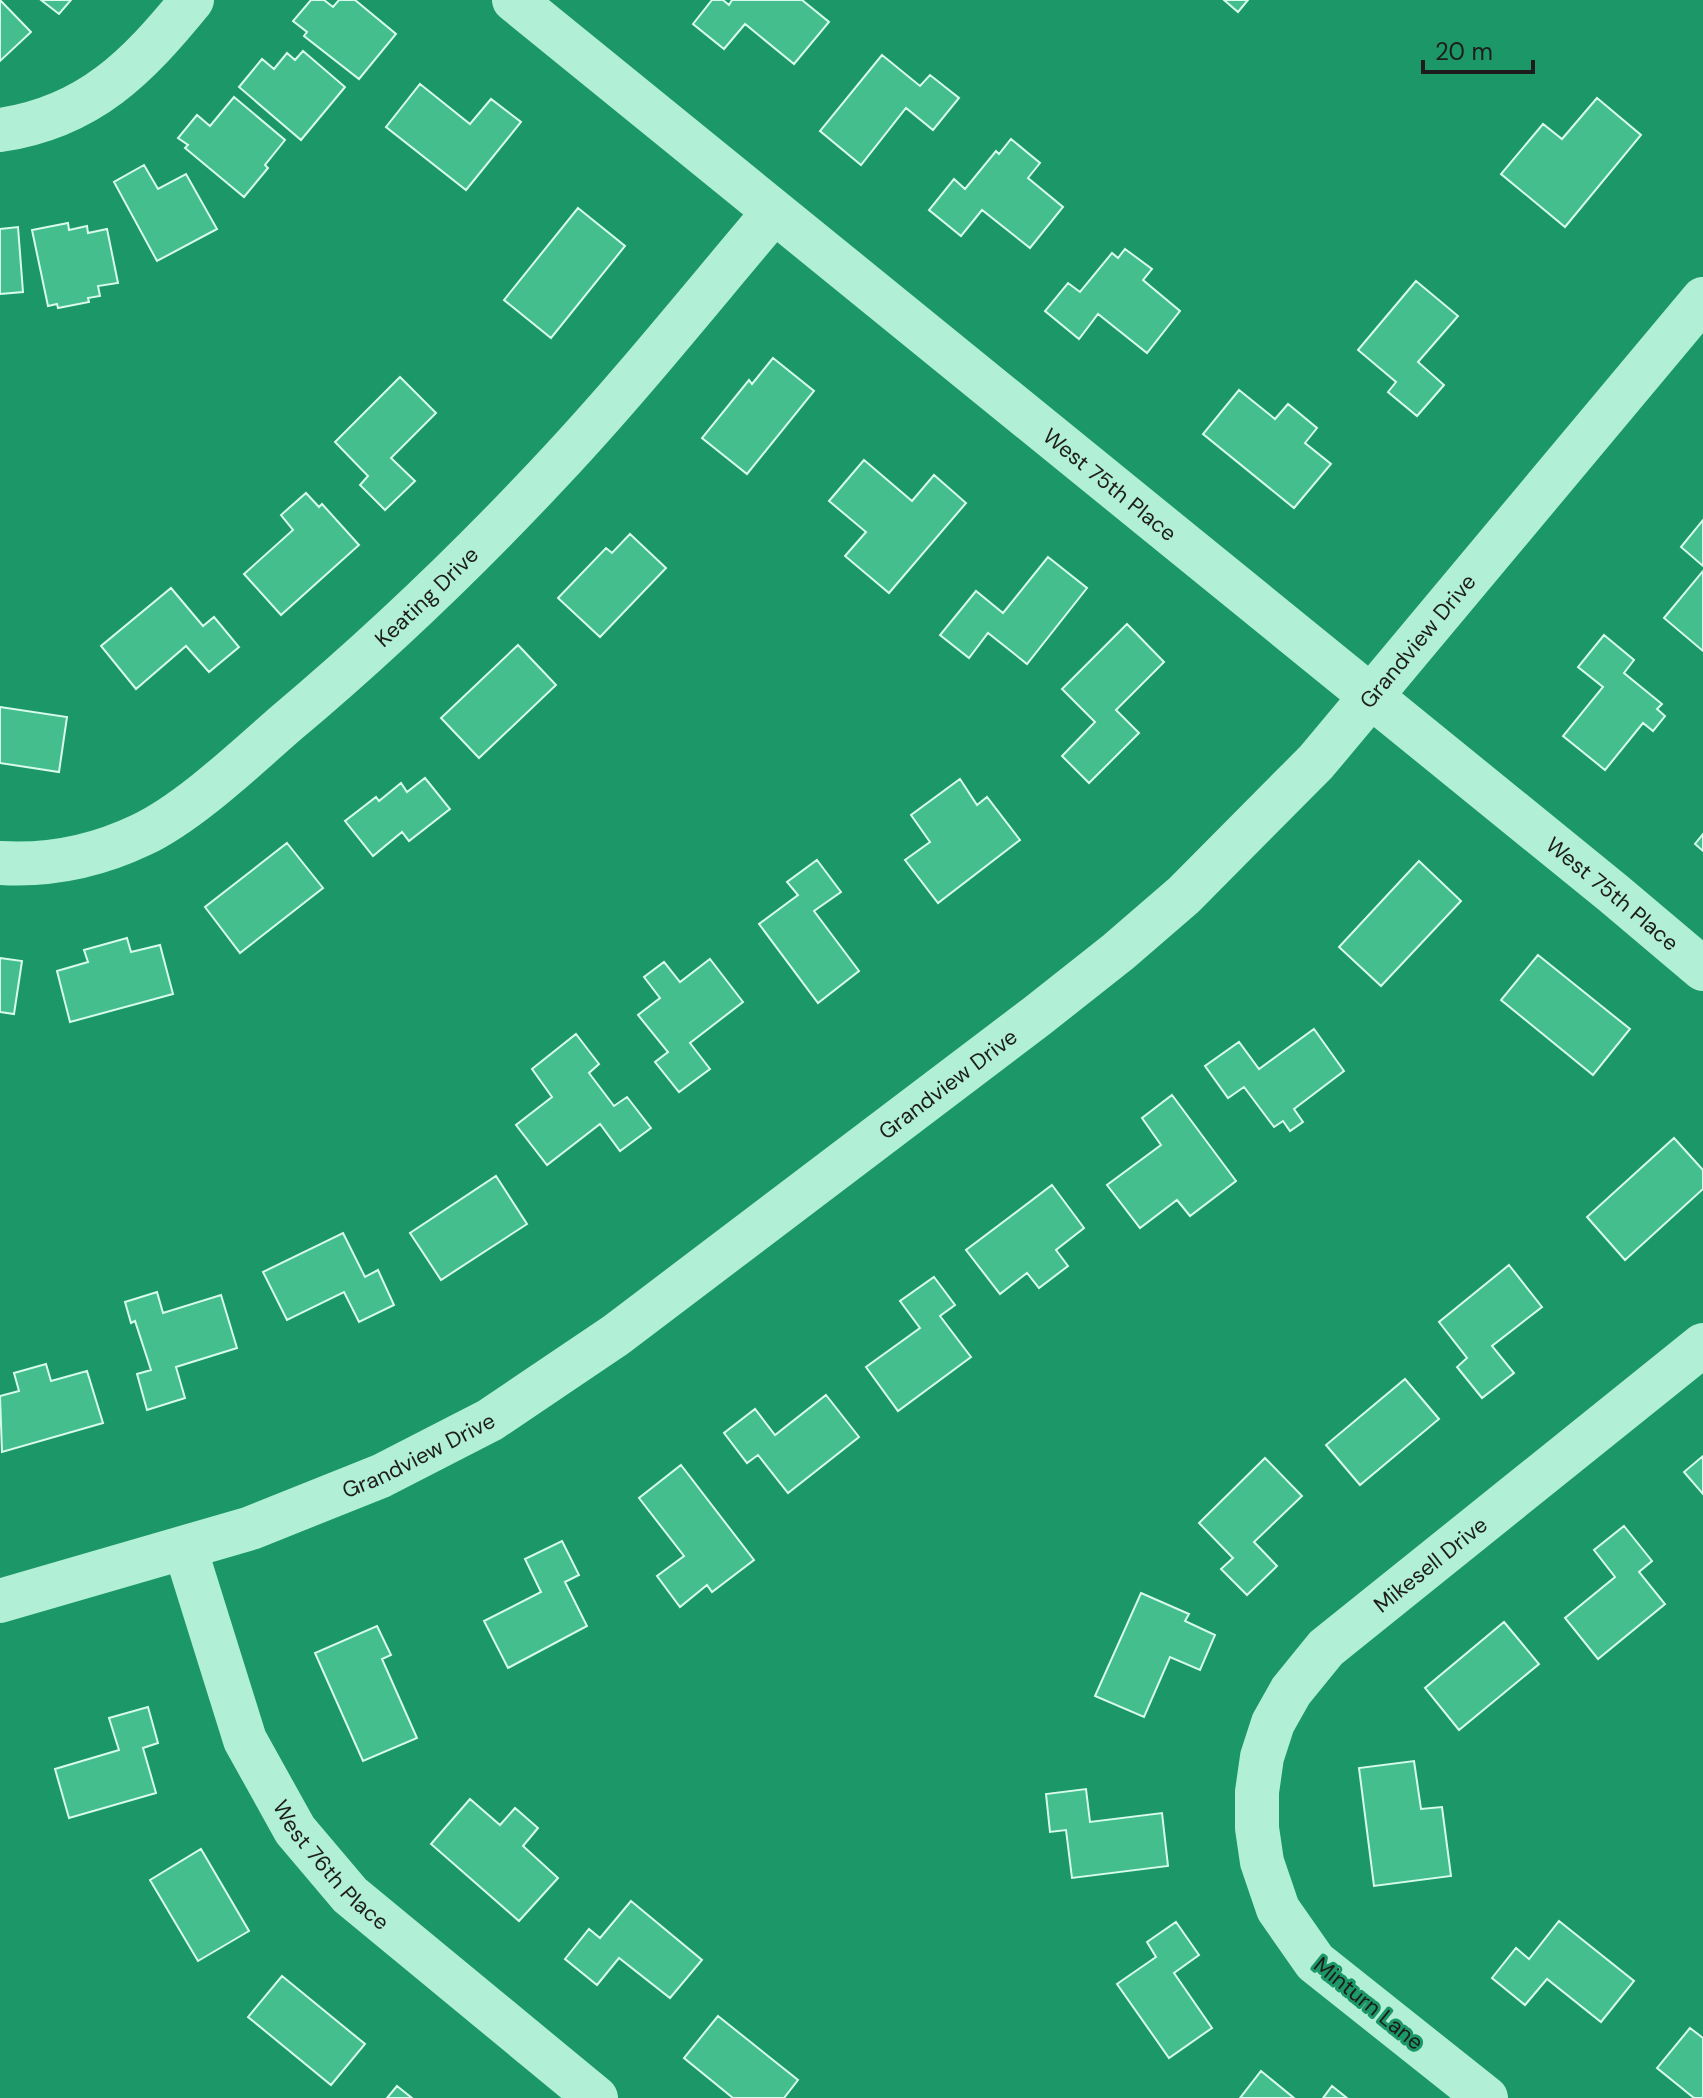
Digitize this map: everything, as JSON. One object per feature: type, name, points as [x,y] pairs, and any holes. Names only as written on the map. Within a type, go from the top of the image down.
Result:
[{"type":"street","points":[[0,130],[21,127],[70,110],[115,83],[151,50],[192,0]]},
{"type":"street","name":"West 75th Place","points":[[514,0],[1703,969]]},
{"type":"street","name":"Keating Drive","points":[[0,863],[30,864],[77,857],[104,851],[144,834],[180,810],[261,745],[378,642],[511,513],[574,446],[774,212]]},
{"type":"street","name":"Grandview Drive","points":[[0,1601],[251,1528],[428,1454],[490,1420],[605,1344],[1118,952],[1184,895],[1270,810],[1372,697],[1703,299]]},
{"type":"street","name":"Mikesell Drive","points":[[1260,1845],[1257,1792],[1267,1739],[1287,1698],[1312,1662],[1339,1637],[1703,1345]]},
{"type":"street","name":"West 76th Place","points":[[185,1548],[245,1740],[295,1830],[350,1895],[596,2098]]},
{"type":"street","name":"Minturn Lane","points":[[1260,1845],[1262,1862],[1278,1909],[1315,1962],[1486,2098]]},
{"type":"building","points":[[0,0],[31,32],[0,61]]},
{"type":"building","points":[[41,0],[71,0],[59,14]]},
{"type":"building","points":[[311,0],[324,0],[333,7],[339,0],[355,0],[396,34],[359,79],[304,36],[307,32],[293,21]]},
{"type":"building","points":[[712,0],[723,0],[729,5],[732,0],[802,0],[829,22],[794,64],[745,24],[724,49],[693,24]]},
{"type":"building","points":[[1224,0],[1248,0],[1238,12]]},
{"type":"building","points":[[303,51],[345,87],[301,140],[239,87],[262,59],[274,69],[287,53],[295,60]]},
{"type":"building","points":[[882,55],[920,86],[930,75],[959,98],[933,130],[906,108],[861,165],[820,131]]},
{"type":"building","points":[[420,84],[470,124],[491,99],[521,122],[466,190],[386,127]]},
{"type":"building","points":[[234,97],[285,140],[265,165],[268,168],[244,197],[185,148],[188,145],[178,138],[197,115],[210,126]]},
{"type":"building","points":[[1597,98],[1641,135],[1565,227],[1501,174],[1543,124],[1562,139]]},
{"type":"building","points":[[1011,139],[1040,163],[1028,178],[1063,207],[1030,248],[982,210],[961,236],[929,210],[954,179],[965,189],[996,151],[999,154]]},
{"type":"building","points":[[144,165],[158,189],[186,174],[217,229],[157,261],[114,182]]},
{"type":"building","points":[[578,208],[625,246],[551,338],[504,300]]},
{"type":"building","points":[[68,223],[69,230],[87,226],[88,233],[107,229],[118,283],[98,286],[100,296],[88,298],[89,302],[58,308],[57,304],[48,306],[32,230]]},
{"type":"building","points":[[18,227],[23,292],[0,294],[0,229]]},
{"type":"building","points":[[1125,249],[1152,269],[1143,280],[1180,311],[1147,353],[1098,314],[1079,339],[1045,311],[1068,283],[1080,292],[1112,253],[1118,258]]},
{"type":"building","points":[[1416,281],[1458,316],[1418,362],[1444,385],[1417,416],[1388,392],[1396,382],[1358,350]]},
{"type":"building","points":[[773,358],[814,391],[747,474],[702,438],[749,380],[752,384]]},
{"type":"building","points":[[400,377],[436,413],[391,458],[415,481],[385,510],[360,485],[368,476],[335,442]]},
{"type":"building","points":[[1239,390],[1275,419],[1288,404],[1317,428],[1305,443],[1331,464],[1294,508],[1203,434]]},
{"type":"building","points":[[864,460],[912,501],[934,475],[966,503],[889,593],[845,556],[866,532],[829,501]]},
{"type":"building","points":[[306,493],[319,507],[322,504],[359,545],[281,615],[244,574],[293,530],[281,515]]},
{"type":"building","points":[[1703,520],[1703,566],[1681,547]]},
{"type":"building","points":[[630,534],[666,568],[600,637],[558,598],[606,548],[612,553]]},
{"type":"building","points":[[1048,557],[1087,588],[1027,664],[988,633],[969,658],[940,635],[976,591],[1003,613]]},
{"type":"building","points":[[1703,571],[1703,651],[1664,618]]},
{"type":"building","points":[[171,588],[203,626],[214,617],[239,647],[209,672],[186,646],[136,689],[101,646]]},
{"type":"building","points":[[1127,624],[1164,662],[1116,710],[1139,733],[1089,783],[1062,756],[1095,722],[1062,689]]},
{"type":"building","points":[[1604,635],[1634,660],[1624,673],[1662,704],[1657,709],[1665,716],[1653,731],[1643,723],[1605,770],[1563,736],[1603,687],[1578,667]]},
{"type":"building","points":[[518,645],[556,685],[479,758],[441,718]]},
{"type":"building","points":[[0,707],[67,717],[59,772],[0,763]]},
{"type":"building","points":[[425,778],[450,809],[409,841],[402,832],[373,856],[345,821],[376,797],[379,801],[401,783],[407,792]]},
{"type":"building","points":[[960,779],[977,805],[987,797],[1020,840],[938,903],[905,860],[930,842],[911,815]]},
{"type":"building","points":[[1703,834],[1703,851],[1695,844]]},
{"type":"building","points":[[287,843],[323,888],[240,953],[205,907]]},
{"type":"building","points":[[817,860],[841,892],[814,911],[859,971],[818,1003],[759,924],[798,895],[787,882]]},
{"type":"building","points":[[1419,861],[1461,901],[1381,986],[1339,947]]},
{"type":"building","points":[[127,938],[131,952],[160,945],[173,994],[70,1022],[57,971],[88,962],[84,950]]},
{"type":"building","points":[[1538,955],[1630,1029],[1593,1075],[1501,1000]]},
{"type":"building","points":[[0,958],[22,961],[14,1014],[0,1012]]},
{"type":"building","points":[[710,959],[743,1002],[690,1043],[710,1069],[679,1092],[655,1062],[668,1052],[638,1015],[660,998],[644,977],[664,962],[680,982]]},
{"type":"building","points":[[1314,1029],[1344,1071],[1294,1109],[1303,1122],[1290,1131],[1283,1121],[1274,1127],[1244,1087],[1228,1098],[1205,1066],[1239,1042],[1259,1069]]},
{"type":"building","points":[[576,1034],[599,1064],[589,1073],[614,1106],[627,1097],[651,1128],[620,1151],[600,1124],[547,1165],[516,1125],[552,1097],[532,1069]]},
{"type":"building","points":[[1172,1095],[1236,1181],[1190,1216],[1177,1200],[1140,1228],[1107,1185],[1161,1145],[1142,1118]]},
{"type":"building","points":[[1674,1138],[1703,1170],[1703,1189],[1625,1260],[1587,1217]]},
{"type":"building","points":[[496,1176],[527,1224],[441,1280],[410,1233]]},
{"type":"building","points":[[1052,1185],[1084,1228],[1056,1250],[1068,1266],[1039,1288],[1027,1273],[1000,1294],[966,1250]]},
{"type":"building","points":[[343,1233],[365,1277],[378,1270],[394,1305],[359,1322],[344,1292],[287,1320],[263,1272]]},
{"type":"building","points":[[1509,1265],[1542,1307],[1492,1346],[1514,1373],[1482,1398],[1457,1367],[1467,1358],[1439,1322]]},
{"type":"building","points":[[934,1277],[955,1305],[940,1316],[971,1357],[898,1411],[866,1367],[920,1328],[900,1301]]},
{"type":"building","points":[[157,1292],[163,1313],[221,1295],[237,1348],[176,1367],[185,1398],[147,1410],[137,1374],[151,1370],[135,1321],[131,1323],[125,1302]]},
{"type":"building","points":[[46,1364],[51,1381],[87,1371],[103,1423],[2,1452],[0,1396],[19,1391],[14,1373]]},
{"type":"building","points":[[1405,1379],[1439,1419],[1360,1485],[1326,1445]]},
{"type":"building","points":[[826,1395],[859,1437],[788,1493],[758,1455],[747,1463],[724,1433],[755,1409],[775,1435]]},
{"type":"building","points":[[1703,1456],[1703,1494],[1684,1472]]},
{"type":"building","points":[[1265,1458],[1302,1496],[1254,1542],[1277,1566],[1247,1595],[1221,1569],[1233,1558],[1199,1523]]},
{"type":"building","points":[[681,1465],[754,1560],[712,1592],[707,1585],[680,1607],[657,1576],[684,1556],[639,1498]]},
{"type":"building","points":[[1624,1526],[1652,1561],[1639,1572],[1665,1604],[1598,1659],[1565,1618],[1615,1577],[1594,1550]]},
{"type":"building","points":[[562,1541],[579,1575],[565,1582],[587,1626],[508,1668],[484,1621],[541,1592],[525,1559]]},
{"type":"building","points":[[1141,1593],[1189,1614],[1185,1621],[1215,1635],[1200,1670],[1170,1657],[1144,1717],[1095,1696]]},
{"type":"building","points":[[1504,1622],[1539,1664],[1459,1730],[1425,1688]]},
{"type":"building","points":[[377,1626],[391,1655],[382,1659],[417,1738],[363,1761],[315,1653]]},
{"type":"building","points":[[148,1707],[158,1743],[143,1748],[156,1793],[69,1818],[55,1769],[119,1750],[109,1718]]},
{"type":"building","points":[[1414,1761],[1421,1809],[1442,1807],[1451,1876],[1374,1886],[1359,1768]]},
{"type":"building","points":[[1086,1789],[1090,1822],[1162,1813],[1168,1866],[1072,1878],[1066,1830],[1050,1832],[1046,1794]]},
{"type":"building","points":[[470,1799],[500,1825],[515,1808],[538,1828],[523,1846],[558,1878],[519,1921],[431,1844]]},
{"type":"building","points":[[201,1849],[249,1931],[198,1961],[150,1880]]},
{"type":"building","points":[[631,1901],[702,1960],[670,1998],[619,1958],[597,1985],[565,1959],[589,1929],[600,1938]]},
{"type":"building","points":[[1559,1921],[1634,1981],[1601,2022],[1547,1979],[1525,2005],[1492,1978],[1516,1948],[1529,1959]]},
{"type":"building","points":[[1176,1922],[1199,1955],[1174,1973],[1212,2028],[1169,2058],[1117,1984],[1156,1957],[1147,1942]]},
{"type":"building","points":[[282,1976],[365,2044],[331,2085],[248,2017]]},
{"type":"building","points":[[718,2016],[798,2080],[784,2098],[733,2098],[684,2058]]},
{"type":"building","points":[[1690,2028],[1703,2038],[1703,2098],[1694,2098],[1657,2068]]},
{"type":"building","points":[[1261,2071],[1294,2098],[1240,2098]]},
{"type":"building","points":[[397,2086],[412,2098],[387,2098]]},
{"type":"building","points":[[1332,2086],[1347,2098],[1323,2098]]}]
